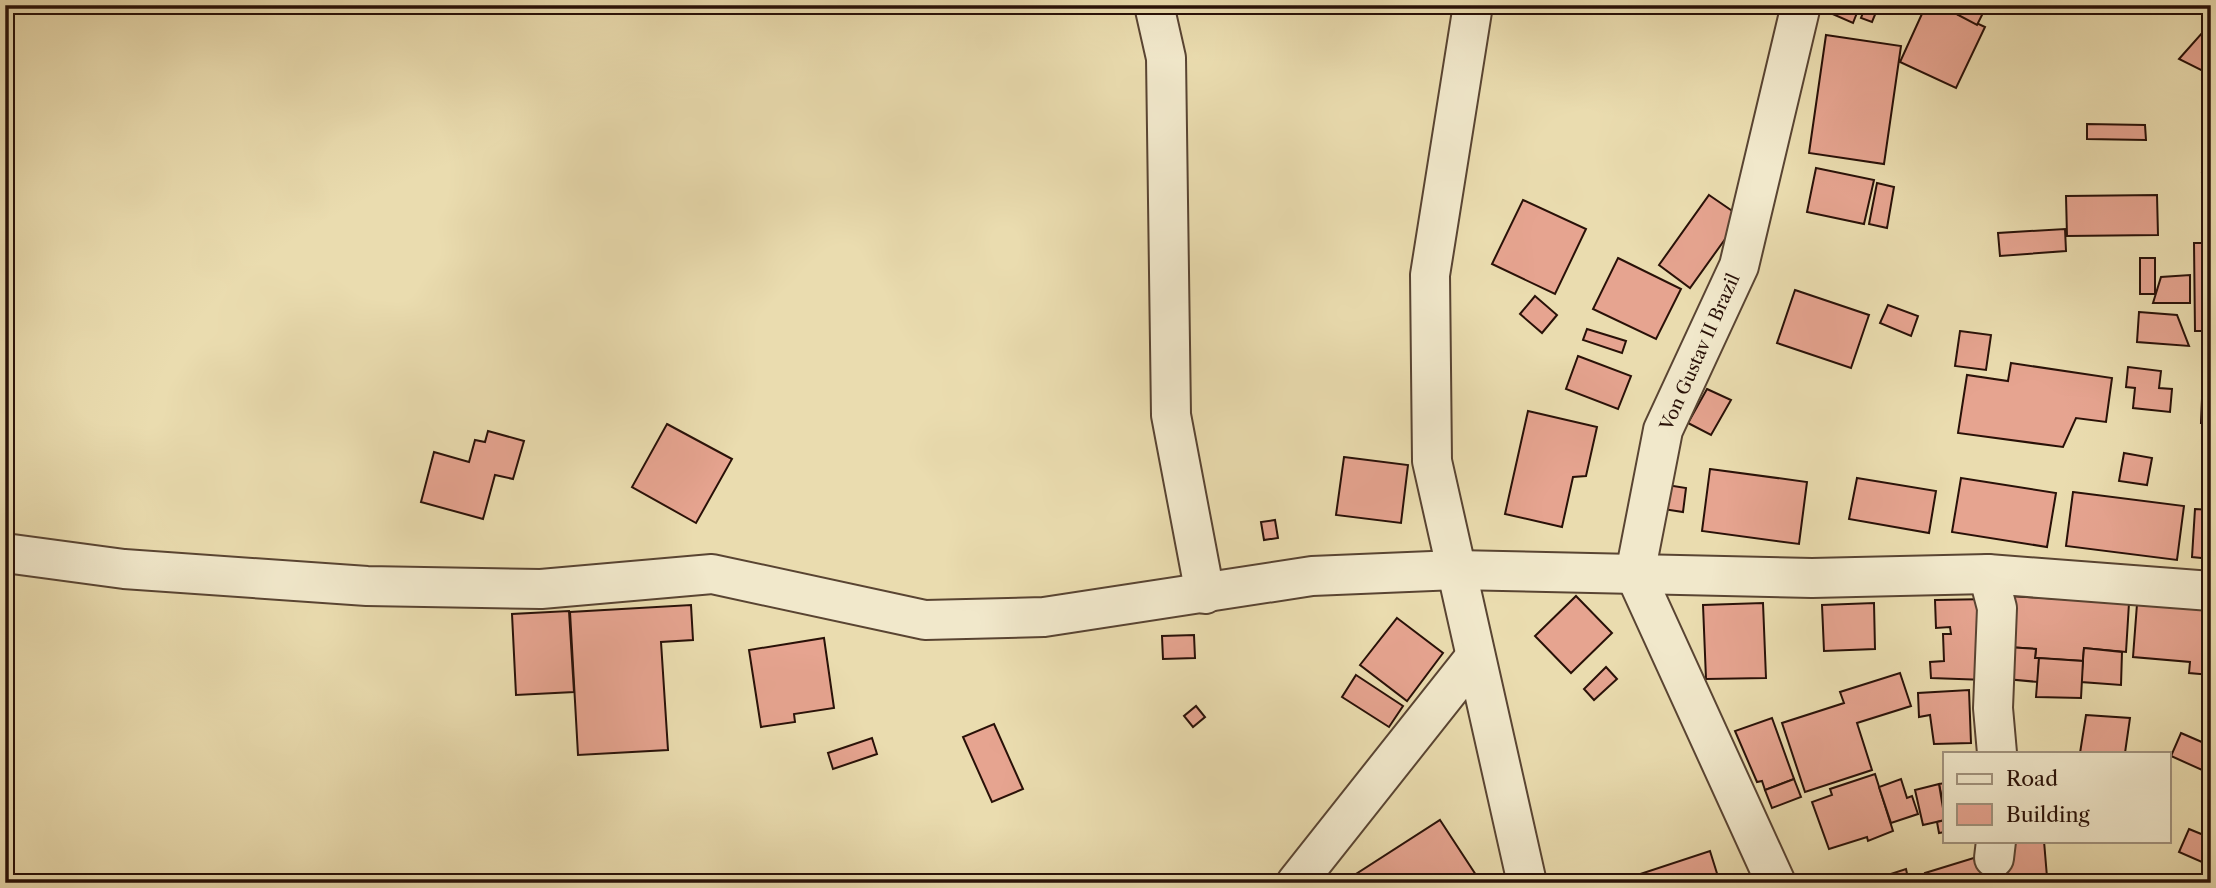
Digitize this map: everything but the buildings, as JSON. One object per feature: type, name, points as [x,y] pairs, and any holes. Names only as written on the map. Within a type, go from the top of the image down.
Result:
[{"type":"street","points":[[1154,5],[1166,58],[1171,415],[1205,594]]},
{"type":"street","points":[[1473,5],[1430,275],[1432,461],[1527,883]]},
{"type":"street","name":"Von Gustav II Brazil","points":[[1634,574],[1663,430],[1739,266],[1801,5]]},
{"type":"street","points":[[5,553],[124,569],[367,586],[541,589],[712,574],[925,620],[1044,617],[1312,576],[1456,570],[1812,578],[1988,574],[2211,591]]},
{"type":"street","points":[[1634,574],[1776,883]]},
{"type":"street","points":[[1988,574],[1997,608],[1993,709],[1997,752]]},
{"type":"street","points":[[1296,883],[1475,657]]}]
